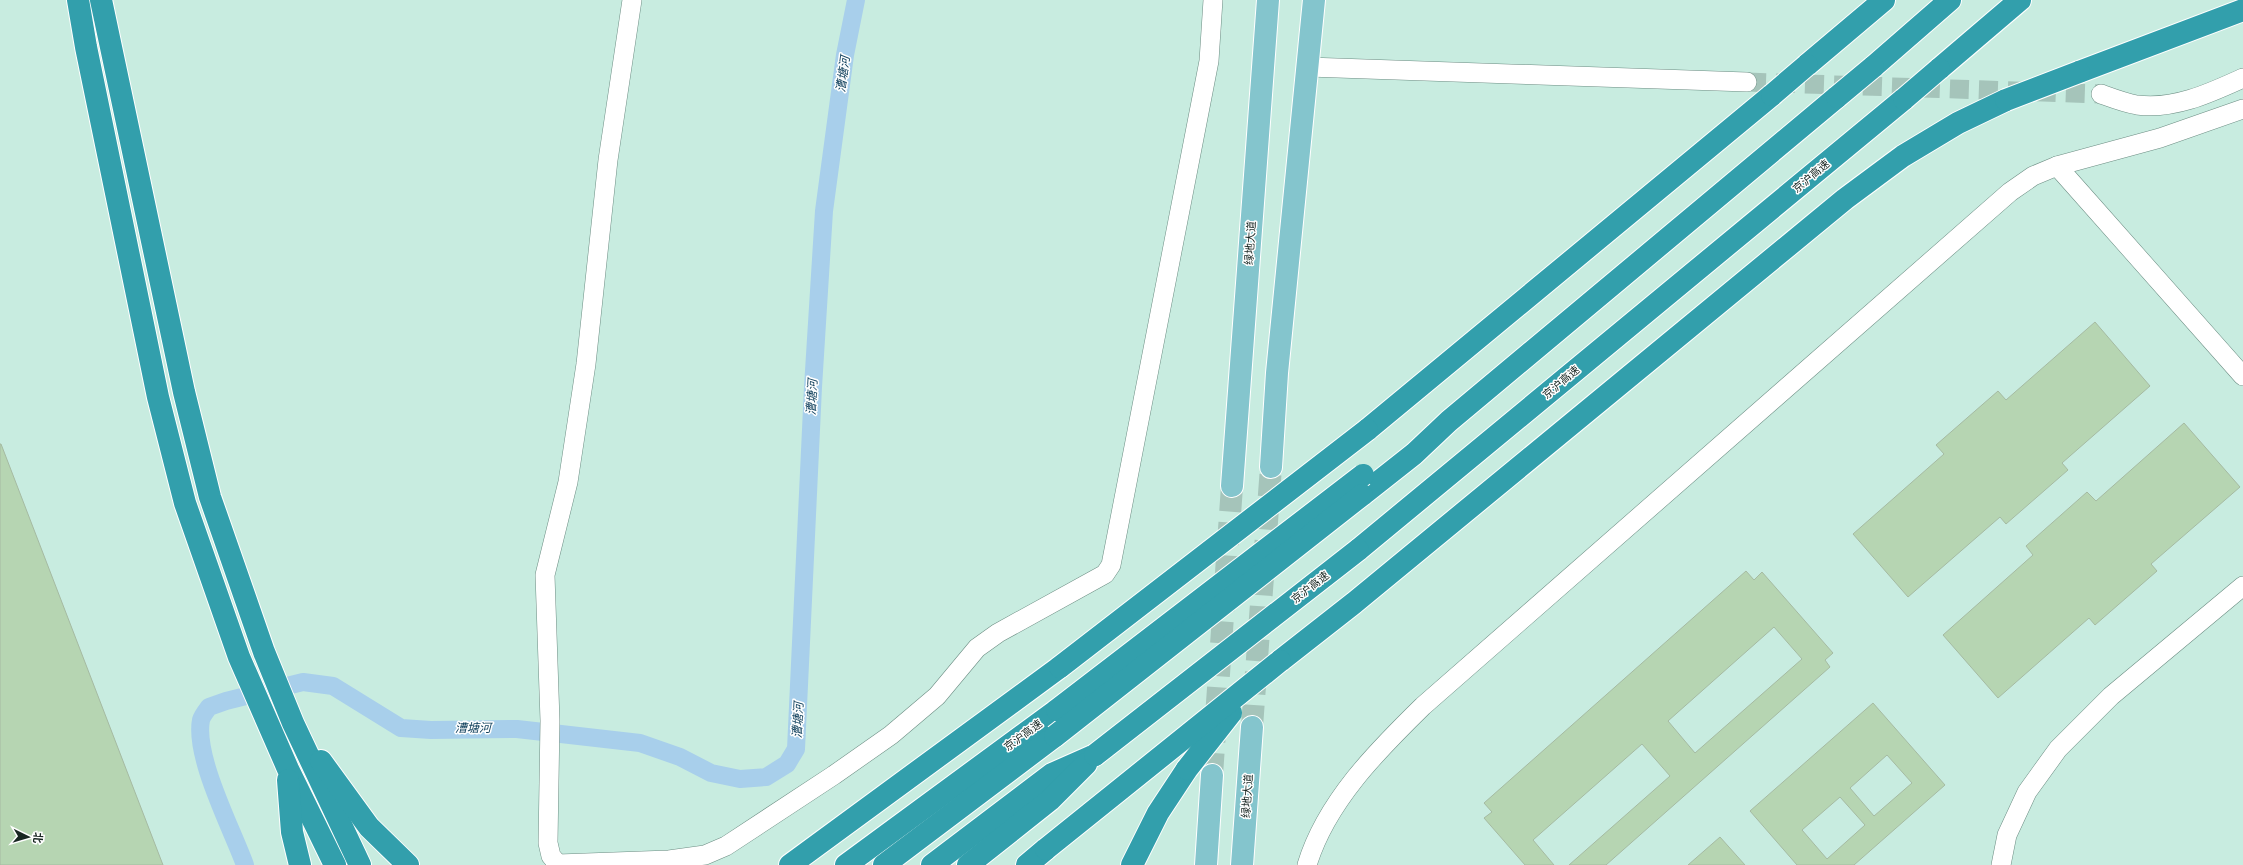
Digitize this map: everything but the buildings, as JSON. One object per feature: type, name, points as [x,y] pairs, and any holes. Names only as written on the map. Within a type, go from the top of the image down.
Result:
[{"type":"highway","points":[[72,0],[86,47]]},
{"type":"highway","points":[[78,0],[86,47],[158,397],[185,503],[239,657],[269,728],[335,865]]},
{"type":"highway","points":[[101,0],[184,392],[210,497],[264,652],[293,723],[360,865]]},
{"type":"highway","points":[[105,0],[114,56]]},
{"type":"highway","points":[[790,865],[1060,667],[1367,430],[1772,95],[1884,0]]},
{"type":"highway","name":"京沪高速","points":[[846,865],[1363,485],[1414,454],[1449,421],[1837,97],[1950,0]]},
{"type":"highway","name":"京沪高速","points":[[968,865],[1050,800],[1095,755],[1358,550],[1904,99],[2020,0]]},
{"type":"highway","points":[[1027,865],[1354,603],[1845,199],[1903,156],[1958,123],[2006,100],[2243,10]]},
{"type":"highway","name":"京沪高速","points":[[884,865],[1055,736],[1363,485]]},
{"type":"highway","points":[[1132,865],[1158,813],[1195,757],[1245,697],[1280,661]]},
{"type":"highway","points":[[293,723],[369,826],[408,865]]},
{"type":"highway","name":"京沪高速","points":[[932,865],[1052,774],[1095,755]]},
{"type":"highway","points":[[288,769],[292,832],[300,865]]},
{"type":"main road","name":"绿地大道","points":[[1232,486],[1268,0]]},
{"type":"main road","points":[[1271,467],[1278,372],[1314,0]]},
{"type":"main road","name":"绿地大道","points":[[1242,865],[1252,727]]},
{"type":"main road","points":[[1206,865],[1212,775]]},
{"type":"street","points":[[632,0],[608,160],[586,364],[570,474],[545,575],[550,721],[548,843],[551,856],[558,864],[669,860],[705,855],[749,832],[890,735],[937,696],[977,648],[998,633],[1105,574],[1111,564],[1209,61],[1213,0]]},
{"type":"street","points":[[1308,66],[1747,82]]},
{"type":"street","points":[[2101,94],[2136,104],[2157,106],[2208,94],[2243,78]]},
{"type":"street","points":[[1307,865],[1310,853],[1332,810],[1356,777],[1389,739],[1423,706],[2010,192],[2033,176],[2057,166],[2160,138],[2243,109]]},
{"type":"street","points":[[2057,166],[2243,376]]},
{"type":"street","points":[[2001,865],[2007,835],[2028,792],[2058,749],[2111,696],[2243,586]]},
{"type":"waterway","name":"漕塘河","points":[[245,865],[208,773],[200,735],[201,720],[209,707],[226,701],[303,682],[333,686],[401,728],[431,730],[517,729],[640,743],[680,757],[711,773],[740,779],[766,777],[787,764],[796,749],[813,387],[824,211],[845,55],[856,0]]},
{"type":"tunnel","points":[[1747,82],[2101,94]]},
{"type":"tunnel","points":[[1252,727],[1271,467]]},
{"type":"tunnel","points":[[1212,775],[1232,486]]}]
